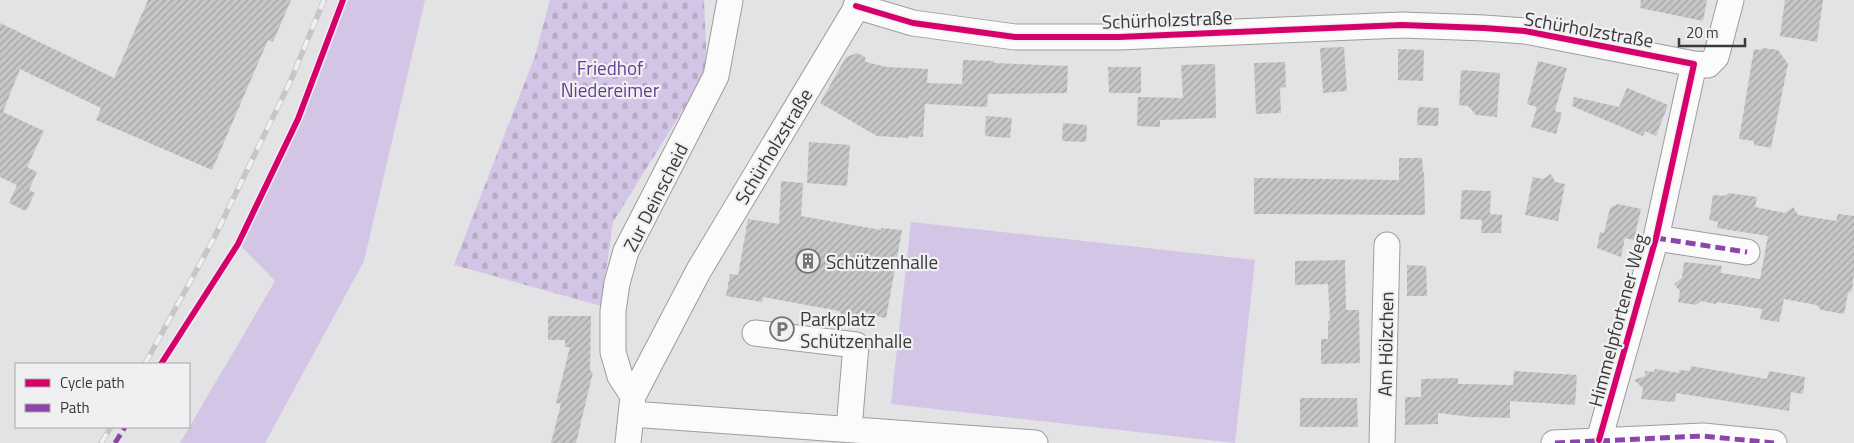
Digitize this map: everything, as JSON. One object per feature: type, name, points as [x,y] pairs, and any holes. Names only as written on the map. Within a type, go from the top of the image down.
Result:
[{"type":"street","name":"Zur Deinscheid","points":[[632,405],[620,376],[613,352],[613,311],[617,283],[626,251],[716,76],[730,0]]},
{"type":"street","name":"Schürholzstraße","points":[[632,405],[700,270],[859,3],[913,23],[1015,37],[1119,37],[1402,25],[1525,31],[1708,66],[1716,57],[1731,0]]},
{"type":"street","name":"Himmelpfortener Weg","points":[[1599,440],[1656,238],[1694,64]]},
{"type":"street","name":"Himmelpfortener Weg","points":[[1656,238],[1747,252]]},
{"type":"street","name":"Am Hölzchen","points":[[1382,443],[1387,245]]},
{"type":"street","points":[[754,333],[856,345],[848,429]]},
{"type":"street","points":[[628,443],[632,405],[848,429],[1035,443]]},
{"type":"street","points":[[1554,443],[1715,436],[1774,443]]},
{"type":"green space","points":[[348,0],[425,0],[364,261],[265,443],[180,443],[275,281],[241,246],[303,118]]},
{"type":"green space","name":"Friedhof Niedereimer","points":[[550,0],[704,0],[707,71],[613,222],[601,306],[454,265],[535,56]]},
{"type":"green space","points":[[911,222],[1255,260],[1235,443],[891,404]]},
{"type":"building","points":[[148,0],[291,0],[273,42],[268,40],[212,170],[96,120],[101,108],[20,69],[3,112],[44,131],[27,167],[37,172],[29,190],[35,193],[26,211],[9,203],[17,185],[0,177],[0,23],[114,78]]},
{"type":"building","points":[[1641,0],[1707,0],[1703,21],[1640,8]]},
{"type":"building","points":[[1785,0],[1823,0],[1817,42],[1780,36]]},
{"type":"building","points":[[1344,47],[1347,91],[1323,93],[1320,48]]},
{"type":"building","points":[[1763,48],[1778,50],[1788,64],[1771,148],[1754,145],[1754,141],[1739,139],[1754,49],[1760,50]]},
{"type":"building","points":[[1398,49],[1424,50],[1423,81],[1398,80]]},
{"type":"building","points":[[857,53],[865,57],[866,62],[887,67],[928,69],[927,83],[962,84],[963,60],[1068,66],[1067,93],[988,94],[987,107],[925,104],[923,137],[877,136],[820,103],[846,57]]},
{"type":"building","points":[[1538,61],[1567,68],[1555,111],[1562,113],[1556,134],[1531,127],[1537,107],[1527,104]]},
{"type":"building","points":[[1285,62],[1286,87],[1280,88],[1281,113],[1256,114],[1254,63]]},
{"type":"building","points":[[1215,64],[1216,118],[1160,120],[1160,127],[1137,126],[1138,97],[1183,98],[1181,65]]},
{"type":"building","points":[[1108,67],[1141,67],[1141,93],[1109,93]]},
{"type":"building","points":[[1461,70],[1500,73],[1497,117],[1476,115],[1468,106],[1459,105]]},
{"type":"building","points":[[1627,88],[1668,105],[1656,136],[1645,131],[1643,136],[1572,106],[1574,97],[1619,107]]},
{"type":"building","points":[[1418,107],[1439,108],[1438,126],[1417,125]]},
{"type":"building","points":[[986,116],[1012,118],[1010,138],[985,136]]},
{"type":"building","points":[[1063,123],[1087,125],[1086,142],[1062,141]]},
{"type":"building","points":[[809,142],[850,145],[847,186],[807,183]]},
{"type":"building","points":[[1399,158],[1422,158],[1425,215],[1254,214],[1254,178],[1399,180]]},
{"type":"building","points":[[1551,174],[1555,182],[1565,184],[1558,221],[1525,215],[1533,177],[1543,179]]},
{"type":"building","name":"Schützenhalle","points":[[781,181],[803,183],[801,216],[881,230],[881,228],[902,230],[886,318],[859,313],[846,322],[839,311],[763,297],[762,302],[726,296],[730,274],[738,275],[748,219],[779,224]]},
{"type":"building","points":[[1462,190],[1491,191],[1490,214],[1502,215],[1501,233],[1481,233],[1482,220],[1460,219]]},
{"type":"building","points":[[1729,193],[1757,197],[1755,207],[1785,213],[1793,207],[1798,215],[1836,221],[1838,214],[1854,216],[1854,273],[1852,290],[1848,293],[1844,314],[1821,310],[1817,305],[1784,299],[1779,322],[1760,319],[1762,309],[1717,302],[1716,304],[1701,301],[1696,305],[1678,302],[1680,291],[1674,284],[1682,278],[1684,262],[1722,266],[1721,273],[1760,279],[1768,236],[1717,228],[1718,222],[1709,220],[1713,195],[1724,196]]},
{"type":"building","points":[[1618,204],[1641,209],[1634,240],[1625,238],[1621,257],[1597,248],[1600,232],[1604,233],[1610,208]]},
{"type":"building","points":[[1345,260],[1346,310],[1359,310],[1360,363],[1321,364],[1321,339],[1328,339],[1328,321],[1330,321],[1328,284],[1295,285],[1295,261]]},
{"type":"building","points":[[1407,265],[1426,266],[1427,296],[1407,296]]},
{"type":"building","points":[[548,316],[591,316],[590,371],[593,372],[576,443],[551,443],[561,404],[556,403],[570,347],[565,347],[565,340],[548,340]]},
{"type":"building","points":[[1691,366],[1767,379],[1769,371],[1805,377],[1803,394],[1791,392],[1789,411],[1676,393],[1675,402],[1641,399],[1643,388],[1634,380],[1645,376],[1645,371],[1654,372],[1655,369],[1679,373],[1679,370],[1690,371]]},
{"type":"building","points":[[1514,371],[1577,375],[1575,405],[1510,401],[1510,418],[1472,417],[1438,413],[1438,424],[1405,425],[1405,397],[1421,397],[1421,379],[1458,378],[1458,384],[1513,385]]},
{"type":"building","points":[[1300,398],[1357,398],[1358,427],[1300,427]]},
{"type":"railway","points":[[146,363],[214,238],[291,80],[324,0]]},
{"type":"railway","points":[[101,443],[110,428]]},
{"type":"marked path","points":[[1656,238],[1747,252]]},
{"type":"marked path","points":[[115,443],[124,428]]},
{"type":"marked path","points":[[1555,443],[1703,436],[1774,443]]},
{"type":"cycle path","points":[[162,363],[238,244],[298,119],[343,0]]},
{"type":"cycle path","points":[[856,6],[913,23],[1015,37],[1119,37],[1402,25],[1484,28],[1525,31],[1694,64],[1656,238],[1599,440]]},
{"type":"place","name":"Schützenhalle","points":[[808,261]]},
{"type":"place","name":"Parkplatz Schützenhalle","points":[[782,329]]}]
